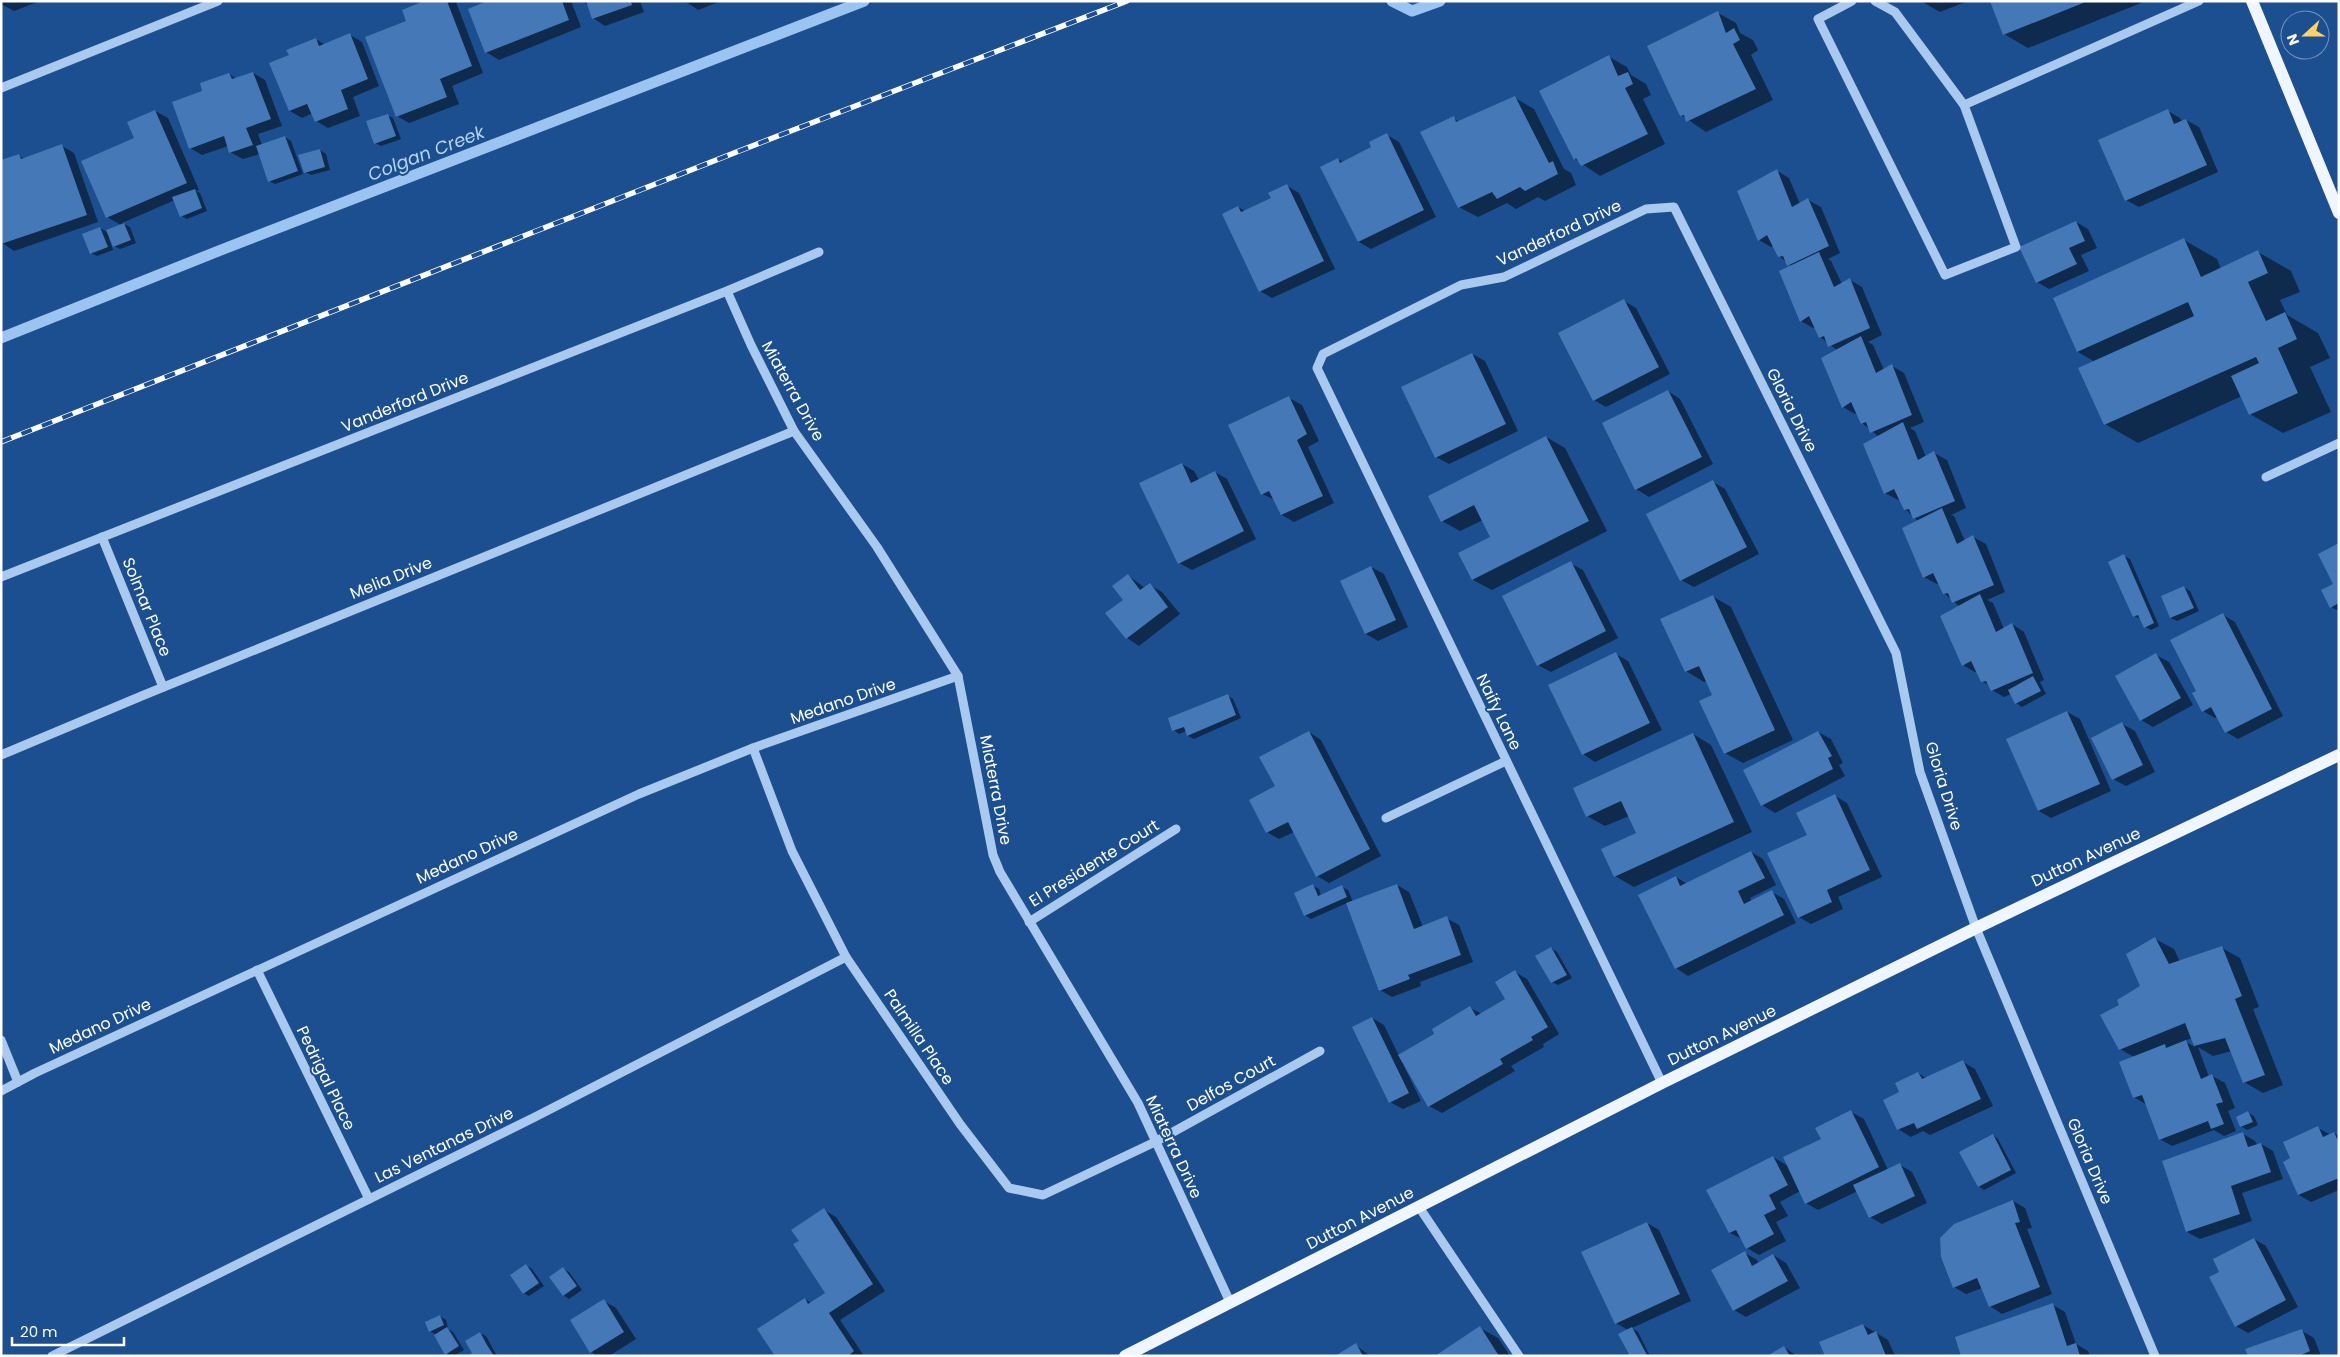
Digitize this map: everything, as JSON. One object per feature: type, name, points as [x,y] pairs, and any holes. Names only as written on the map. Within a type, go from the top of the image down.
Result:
[{"type":"main road","points":[[2252,1],[2336,200],[2339,214]]},
{"type":"main road","name":"Dutton Avenue","points":[[1125,1356],[1662,1083],[1976,928],[2339,755]]},
{"type":"street","points":[[1,88],[218,1]]},
{"type":"street","points":[[1852,1],[1818,19],[1945,275],[2016,247],[1964,104],[1895,12],[1875,1]]},
{"type":"street","points":[[1964,104],[2199,1]]},
{"type":"street","name":"Vanderford Drive","points":[[1323,354],[1461,285],[1504,277],[1646,209],[1674,207]]},
{"type":"street","name":"Gloria Drive","points":[[1674,207],[1896,653],[1920,772],[1976,928],[2155,1356]]},
{"type":"street","name":"Vanderford Drive","points":[[1,577],[819,252]]},
{"type":"street","name":"Miaterra Drive","points":[[727,290],[751,345],[794,430],[877,547],[958,676],[993,855],[1000,872],[1138,1103],[1230,1302]]},
{"type":"street","name":"Naify Lane","points":[[1323,354],[1317,368],[1662,1083]]},
{"type":"street","name":"Melia Drive","points":[[1,755],[794,430]]},
{"type":"street","points":[[2266,477],[2339,443]]},
{"type":"street","name":"Solmar Place","points":[[102,537],[163,688]]},
{"type":"street","name":"Medano Drive","points":[[1,1091],[257,970],[639,794],[754,748],[958,676]]},
{"type":"street","name":"Palmilla Place","points":[[754,748],[792,851],[846,957],[960,1124],[1009,1188],[1043,1195],[1155,1142]]},
{"type":"street","points":[[1386,818],[1506,761]]},
{"type":"street","name":"El Presidente Court","points":[[1029,922],[1176,829]]},
{"type":"street","name":"Las Ventanas Drive","points":[[52,1356],[535,1117],[846,957]]},
{"type":"street","name":"Pedrigal Place","points":[[257,970],[369,1198]]},
{"type":"street","points":[[1,1040],[18,1082]]},
{"type":"street","name":"Delfos Court","points":[[1155,1142],[1320,1051]]},
{"type":"street","points":[[1419,1206],[1519,1356]]},
{"type":"building","points":[[424,1],[447,1],[472,66],[440,79],[447,97],[396,117],[365,37],[406,21],[402,10]]},
{"type":"building","points":[[487,1],[562,1],[569,20],[485,53],[468,9]]},
{"type":"building","points":[[586,1],[631,1],[632,5],[592,19]]},
{"type":"building","points":[[1990,1],[2088,1],[2003,35]]},
{"type":"building","points":[[1718,11],[1726,33],[1734,28],[1740,40],[1733,44],[1756,89],[1686,122],[1684,115],[1680,116],[1647,46]]},
{"type":"building","points":[[350,33],[368,79],[341,90],[348,109],[315,122],[307,104],[289,111],[269,63],[289,55],[286,50],[316,38],[319,46]]},
{"type":"building","points":[[1609,55],[1618,76],[1628,72],[1633,84],[1625,88],[1648,134],[1581,166],[1576,158],[1574,160],[1539,91]]},
{"type":"building","points":[[253,72],[271,119],[246,128],[253,145],[229,153],[224,136],[189,149],[172,102],[202,91],[200,83],[229,73],[232,79]]},
{"type":"building","points":[[1515,96],[1549,163],[1553,161],[1558,174],[1525,191],[1520,187],[1497,199],[1492,192],[1458,208],[1420,132],[1454,116],[1456,122]]},
{"type":"building","points":[[2168,109],[2174,124],[2186,119],[2207,165],[2125,201],[2098,140]]},
{"type":"building","points":[[155,110],[187,183],[106,218],[81,161],[134,138],[127,122]]},
{"type":"building","points":[[388,114],[396,136],[374,144],[366,121]]},
{"type":"building","points":[[1387,133],[1424,210],[1358,242],[1320,167],[1338,158],[1340,163],[1371,147],[1369,142]]},
{"type":"building","points":[[285,136],[298,171],[268,182],[256,146]]},
{"type":"building","points":[[62,144],[87,215],[1,244],[1,160],[19,154],[21,159]]},
{"type":"building","points":[[320,149],[325,167],[304,173],[298,155]]},
{"type":"building","points":[[1777,169],[1792,207],[1808,198],[1829,246],[1787,266],[1783,256],[1778,257],[1767,235],[1758,241],[1737,191]]},
{"type":"building","points":[[1287,184],[1324,261],[1259,292],[1222,214],[1238,206],[1241,212],[1271,198],[1268,193]]},
{"type":"building","points":[[195,189],[202,208],[180,217],[172,197]]},
{"type":"building","points":[[2076,221],[2085,241],[2069,248],[2077,264],[2036,283],[2019,247]]},
{"type":"building","points":[[124,223],[131,240],[113,247],[106,230]]},
{"type":"building","points":[[100,227],[108,247],[90,254],[82,234]]},
{"type":"building","points":[[2184,238],[2201,277],[2258,250],[2268,273],[2248,282],[2266,321],[2285,312],[2297,339],[2278,348],[2298,393],[2249,415],[2231,376],[2259,363],[2256,357],[2104,425],[2078,368],[2194,316],[2188,302],[2077,352],[2053,298]]},
{"type":"building","points":[[1819,252],[1834,287],[1850,278],[1870,328],[1828,347],[1824,336],[1819,338],[1809,316],[1800,322],[1779,271]]},
{"type":"building","points":[[1624,299],[1659,367],[1593,401],[1558,333]]},
{"type":"building","points":[[1861,336],[1876,373],[1892,364],[1912,415],[1870,433],[1866,422],[1861,424],[1851,402],[1842,408],[1821,358]]},
{"type":"building","points":[[1472,353],[1506,424],[1435,458],[1401,387]]},
{"type":"building","points":[[1668,390],[1702,457],[1635,490],[1602,423]]},
{"type":"building","points":[[1289,396],[1307,434],[1297,440],[1323,496],[1281,515],[1269,491],[1261,495],[1228,425]]},
{"type":"building","points":[[1903,422],[1918,460],[1934,451],[1955,501],[1913,519],[1909,509],[1904,510],[1894,489],[1884,494],[1863,444]]},
{"type":"building","points":[[1546,436],[1589,521],[1472,580],[1458,553],[1490,537],[1474,505],[1441,522],[1428,496]]},
{"type":"building","points":[[1182,463],[1191,483],[1215,471],[1244,531],[1178,564],[1139,483]]},
{"type":"building","points":[[1713,480],[1747,547],[1680,581],[1646,514]]},
{"type":"building","points":[[1942,508],[1957,544],[1973,535],[1994,585],[1952,603],[1948,593],[1943,594],[1933,573],[1923,578],[1902,528]]},
{"type":"building","points":[[2339,543],[2339,603],[2330,608],[2321,590],[2333,584],[2318,554]]},
{"type":"building","points":[[2124,554],[2154,623],[2144,628],[2138,615],[2133,617],[2108,562]]},
{"type":"building","points":[[1571,561],[1606,631],[1537,666],[1502,596]]},
{"type":"building","points":[[1371,566],[1396,620],[1365,634],[1340,581]]},
{"type":"building","points":[[1128,574],[1140,590],[1150,583],[1168,607],[1126,639],[1105,613],[1123,600],[1112,586]]},
{"type":"building","points":[[2184,586],[2194,608],[2170,618],[2161,596]]},
{"type":"building","points":[[1980,594],[1996,632],[2012,623],[2033,673],[1991,691],[1986,681],[1981,682],[1971,661],[1962,666],[1940,616]]},
{"type":"building","points":[[1713,595],[1775,730],[1724,754],[1699,701],[1712,695],[1699,666],[1685,672],[1660,619]]},
{"type":"building","points":[[2223,613],[2272,709],[2225,733],[2211,707],[2202,712],[2192,693],[2196,691],[2170,640]]},
{"type":"building","points":[[1616,652],[1650,723],[1582,755],[1548,685]]},
{"type":"building","points":[[2156,653],[2181,698],[2140,721],[2115,676]]},
{"type":"building","points":[[2033,676],[2041,691],[2015,704],[2008,690]]},
{"type":"building","points":[[1228,694],[1236,715],[1187,736],[1184,727],[1172,731],[1168,718]]},
{"type":"building","points":[[2067,711],[2100,784],[2038,811],[2006,739]]},
{"type":"building","points":[[2122,722],[2143,765],[2112,780],[2091,738]]},
{"type":"building","points":[[1309,731],[1370,849],[1316,877],[1288,822],[1266,833],[1249,800],[1275,786],[1259,757]]},
{"type":"building","points":[[1818,731],[1832,756],[1828,758],[1833,769],[1761,806],[1743,770]]},
{"type":"building","points":[[1693,733],[1734,822],[1614,877],[1601,849],[1636,833],[1621,801],[1586,817],[1573,788]]},
{"type":"building","points":[[1835,794],[1870,870],[1827,890],[1832,902],[1798,918],[1767,853],[1807,835],[1796,813]]},
{"type":"building","points":[[1751,851],[1765,878],[1738,891],[1744,904],[1772,890],[1784,915],[1675,969],[1638,895],[1676,876],[1680,886]]},
{"type":"building","points":[[1313,884],[1318,896],[1342,885],[1347,897],[1304,916],[1294,893]]},
{"type":"building","points":[[1397,884],[1414,929],[1447,916],[1461,955],[1408,975],[1410,979],[1379,991],[1346,903]]},
{"type":"building","points":[[2155,937],[2169,964],[2222,946],[2242,996],[2235,999],[2265,1075],[2243,1083],[2225,1038],[2194,1046],[2185,1023],[2119,1050],[2100,1015],[2119,1005],[2117,1000],[2140,986],[2126,954]]},
{"type":"building","points":[[1551,947],[1567,975],[1551,983],[1535,956]]},
{"type":"building","points":[[1515,970],[1548,1027],[1531,1037],[1533,1040],[1500,1059],[1503,1064],[1428,1107],[1398,1055],[1434,1034],[1432,1029],[1470,1006],[1476,1016],[1505,999],[1495,982]]},
{"type":"building","points":[[1372,1017],[1409,1093],[1389,1103],[1352,1027]]},
{"type":"building","points":[[2186,1040],[2201,1079],[2212,1074],[2223,1102],[2216,1104],[2224,1124],[2211,1129],[2208,1121],[2159,1140],[2142,1095],[2133,1098],[2119,1062],[2165,1044],[2166,1048]]},
{"type":"building","points":[[1963,1060],[1981,1099],[1917,1129],[1914,1123],[1897,1130],[1883,1100],[1899,1092],[1895,1083],[1918,1072],[1922,1079]]},
{"type":"building","points":[[1851,1110],[1879,1167],[1805,1204],[1783,1157],[1821,1139],[1815,1128]]},
{"type":"building","points":[[2248,1111],[2253,1122],[2240,1127],[2236,1117]]},
{"type":"building","points":[[2318,1126],[2323,1137],[2334,1132],[2339,1143],[2339,1178],[2298,1195],[2283,1162],[2290,1158],[2283,1142]]},
{"type":"building","points":[[2243,1132],[2248,1147],[2261,1143],[2271,1172],[2231,1186],[2240,1214],[2186,1232],[2162,1161]]},
{"type":"building","points":[[1993,1134],[2011,1170],[1978,1187],[1959,1152]]},
{"type":"building","points":[[1773,1156],[1788,1185],[1769,1195],[1776,1209],[1764,1215],[1774,1234],[1746,1249],[1736,1230],[1729,1233],[1706,1190]]},
{"type":"building","points":[[1900,1163],[1915,1196],[1869,1218],[1853,1185]]},
{"type":"building","points":[[2013,1200],[2020,1222],[2015,1223],[2040,1287],[1989,1307],[1977,1278],[1953,1288],[1941,1257],[1940,1238],[1954,1224]]},
{"type":"building","points":[[824,1208],[873,1284],[829,1313],[854,1351],[848,1356],[775,1356],[757,1329],[805,1298],[808,1304],[825,1293],[793,1244],[799,1241],[791,1230]]},
{"type":"building","points":[[1647,1222],[1680,1294],[1615,1324],[1581,1252]]},
{"type":"building","points":[[2254,1238],[2286,1300],[2235,1327],[2209,1277],[2219,1272],[2213,1259]]},
{"type":"building","points":[[1745,1251],[1752,1266],[1773,1254],[1788,1281],[1733,1311],[1711,1270]]},
{"type":"building","points":[[526,1264],[539,1283],[523,1294],[510,1275]]},
{"type":"building","points":[[563,1267],[577,1286],[563,1296],[549,1277]]},
{"type":"building","points":[[604,1299],[624,1332],[590,1353],[570,1320]]},
{"type":"building","points":[[2053,1303],[2067,1346],[2076,1343],[2080,1356],[1961,1356],[1955,1337]]},
{"type":"building","points":[[440,1315],[444,1325],[429,1332],[425,1322]]},
{"type":"building","points":[[1863,1324],[1868,1335],[1876,1331],[1886,1356],[1825,1356],[1819,1342]]},
{"type":"building","points":[[1480,1326],[1499,1356],[1435,1356]]},
{"type":"building","points":[[447,1327],[459,1346],[445,1355],[434,1335]]},
{"type":"building","points":[[1632,1327],[1647,1355],[1645,1356],[1630,1356],[1618,1334]]},
{"type":"building","points":[[2302,1329],[2310,1351],[2299,1356],[2248,1356],[2245,1349]]},
{"type":"building","points":[[480,1332],[494,1356],[467,1356],[472,1353],[465,1341]]},
{"type":"building","points":[[1356,1343],[1363,1356],[1335,1356]]},
{"type":"building","points":[[1784,1346],[1790,1356],[1767,1356]]},
{"type":"waterway","name":"Colgan Creek","points":[[1,338],[221,250],[864,1]]},
{"type":"waterway","name":"Colgan Creek","points":[[1392,1],[1412,11],[1440,1]]},
{"type":"railway","points":[[1,442],[734,153],[1127,1]]}]
